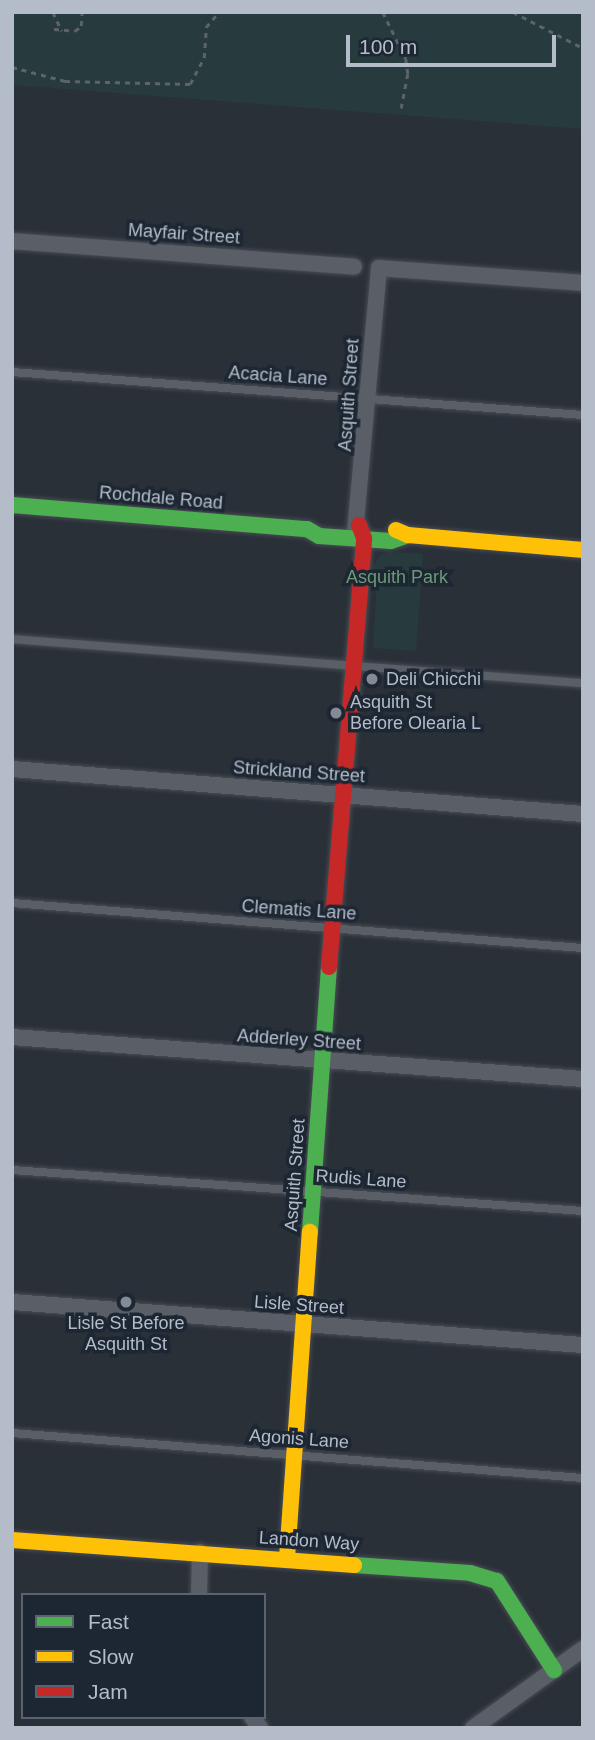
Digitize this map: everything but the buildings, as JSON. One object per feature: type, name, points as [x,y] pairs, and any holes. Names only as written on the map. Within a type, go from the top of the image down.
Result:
[{"type":"street","name":"Mayfair Street","points":[[12,241],[354,267]]},
{"type":"street","name":"Asquith Street","points":[[287,1558],[379,268],[583,283]]},
{"type":"street","name":"Rochdale Road","points":[[12,505],[307,529],[319,536],[358,534],[391,541],[408,536],[583,550]]},
{"type":"street","name":"Strickland Street","points":[[12,769],[583,814]]},
{"type":"street","name":"Adderley Street","points":[[12,1037],[583,1079]]},
{"type":"street","name":"Lisle Street","points":[[12,1302],[583,1345]]},
{"type":"street","name":"Landon Way","points":[[12,1540],[470,1573],[497,1581],[554,1670]]},
{"type":"street","points":[[199,1593],[201,1552]]},
{"type":"street","points":[[473,1728],[583,1649]]},
{"type":"lane","name":"Acacia Lane","points":[[12,372],[583,415]]},
{"type":"lane","points":[[12,639],[583,683]]},
{"type":"lane","name":"Clematis Lane","points":[[12,903],[583,948]]},
{"type":"lane","name":"Rudis Lane","points":[[12,1170],[583,1211]]},
{"type":"lane","name":"Agonis Lane","points":[[12,1433],[583,1478]]},
{"type":"path","points":[[53,12],[62,31]]},
{"type":"path","points":[[54,29],[62,31],[79,28],[82,12]]},
{"type":"path","points":[[12,66],[65,81],[190,83],[204,58],[206,27],[219,12]]},
{"type":"path","points":[[383,12],[406,59],[408,74],[401,110]]},
{"type":"path","points":[[513,12],[583,48]]},
{"type":"green space","points":[[12,12],[583,12],[583,129],[12,85]]},
{"type":"green space","name":"Asquith Park","points":[[390,552],[423,554],[416,651],[373,648],[376,597],[372,568],[379,556]]},
{"type":"traffic: fast","points":[[12,505],[307,529],[319,536],[391,541],[408,535]]},
{"type":"traffic: fast","points":[[310,1232],[329,967]]},
{"type":"traffic: fast","points":[[354,1565],[470,1573],[497,1581],[554,1670]]},
{"type":"traffic: slow","points":[[396,530],[408,535],[583,550]]},
{"type":"traffic: slow","points":[[287,1558],[310,1232]]},
{"type":"traffic: slow","points":[[12,1540],[354,1565]]},
{"type":"traffic: jam","points":[[329,967],[364,538],[359,525]]},
{"type":"place","name":"Deli Chicchi","points":[[372,679]]},
{"type":"place","name":"Asquith St Before Olearia L","points":[[336,713]]},
{"type":"place","name":"Lisle St Before Asquith St","points":[[126,1302]]}]
